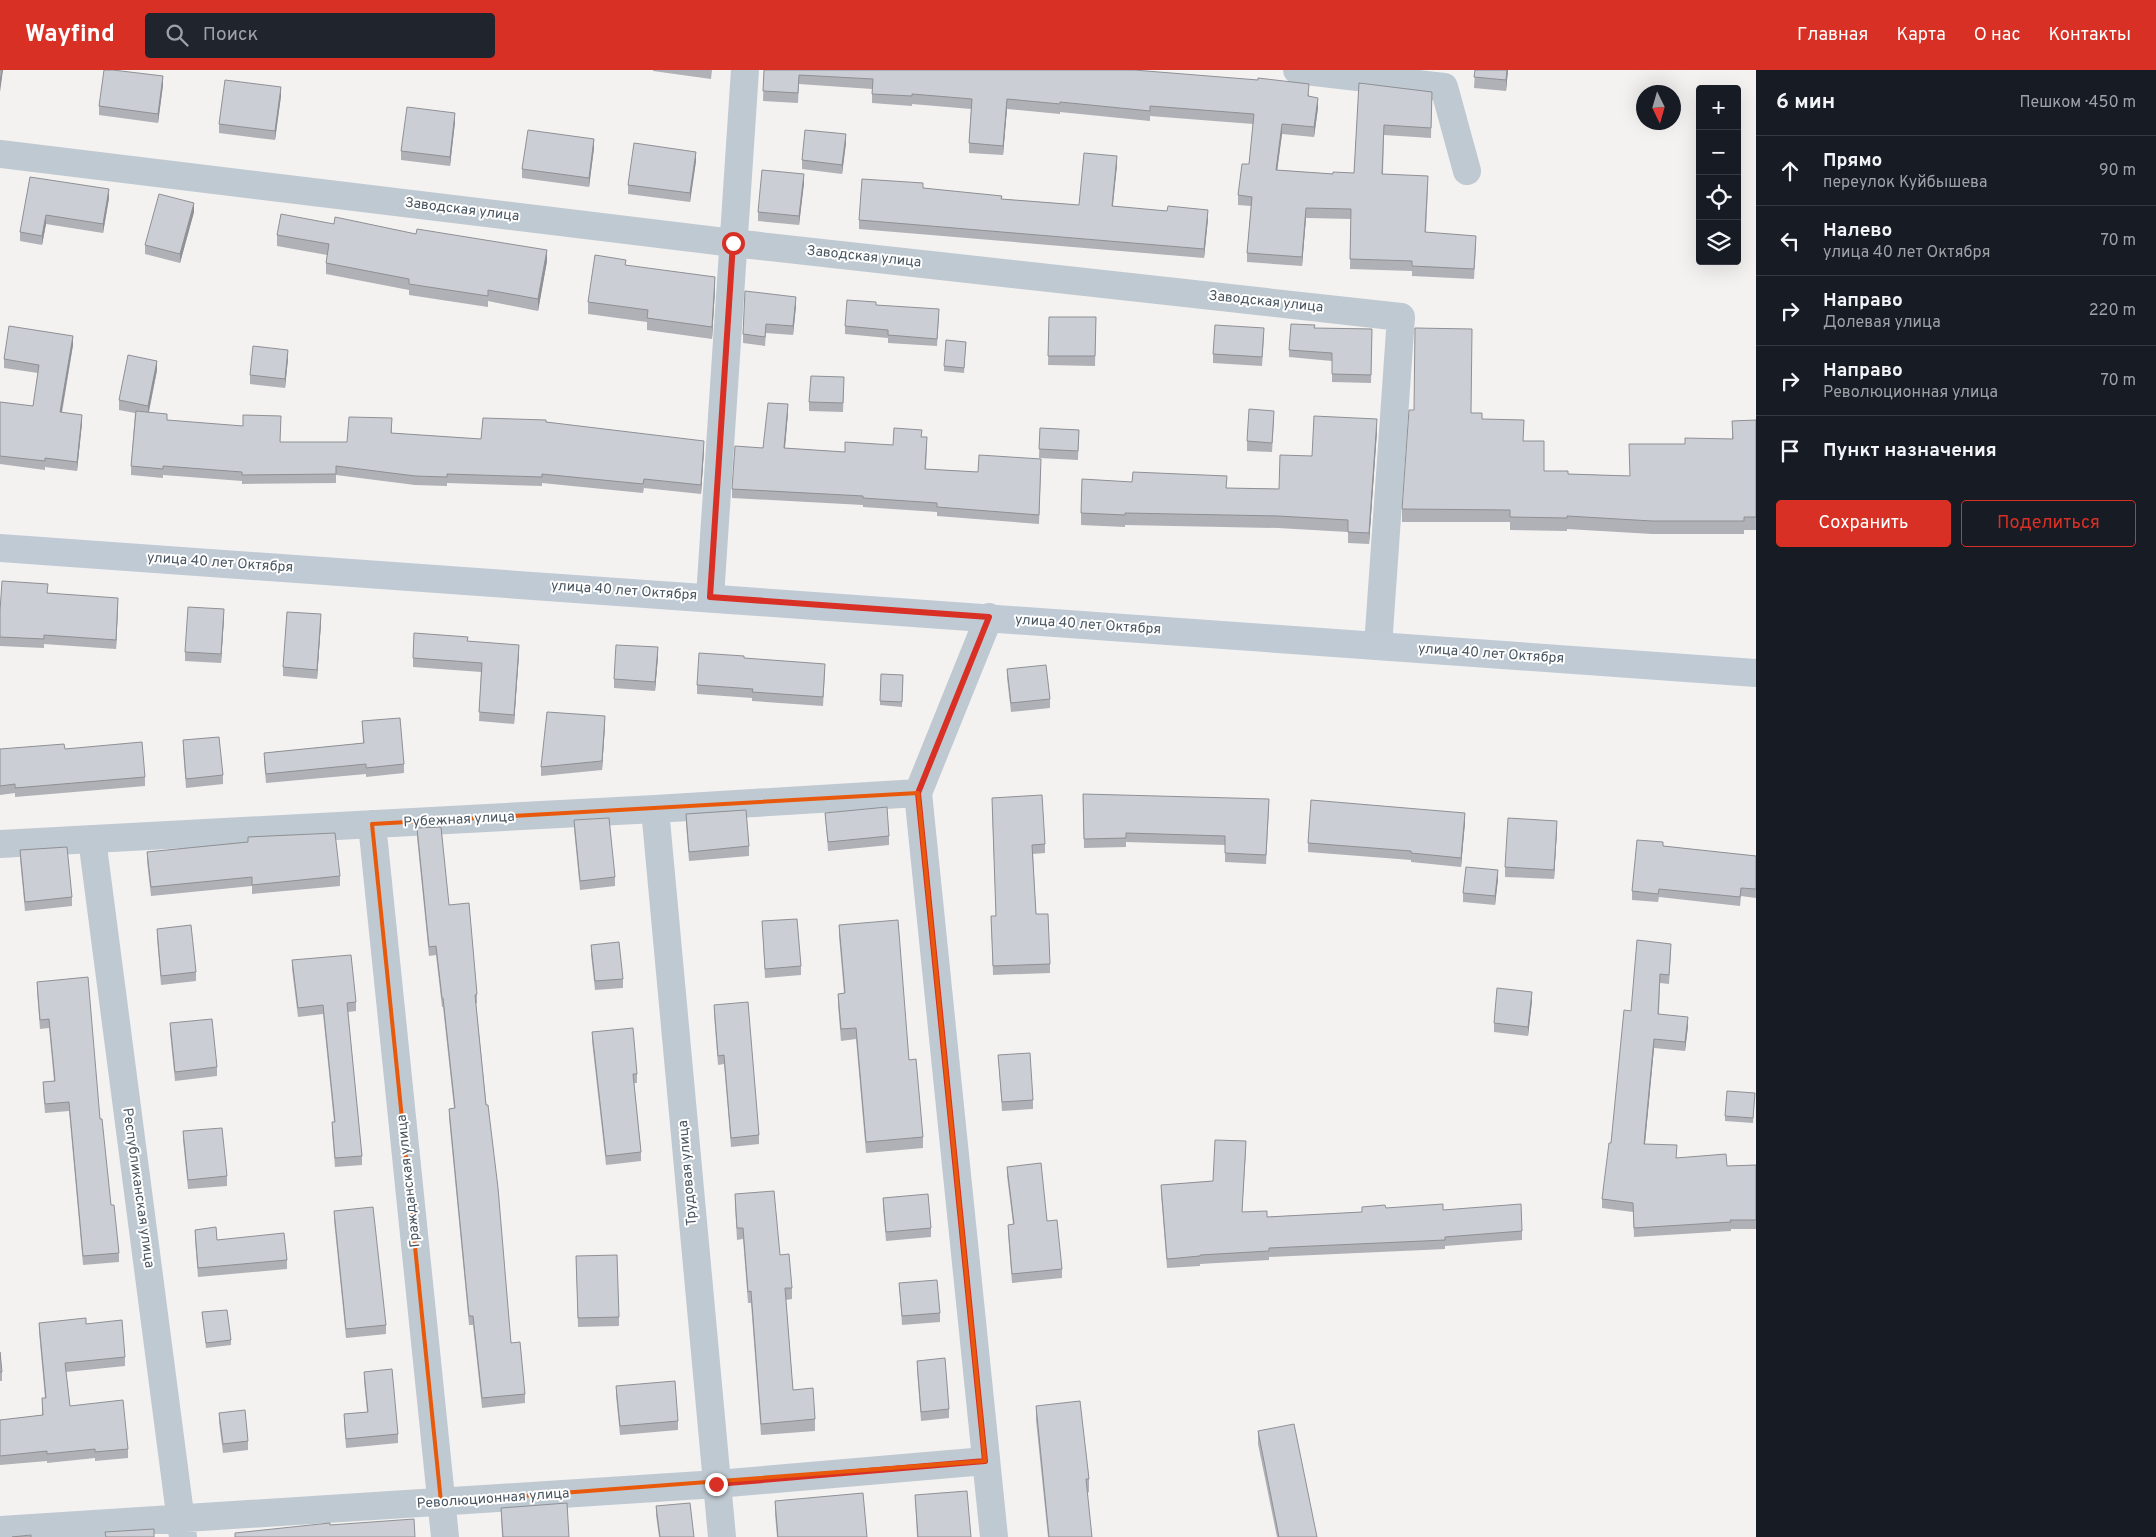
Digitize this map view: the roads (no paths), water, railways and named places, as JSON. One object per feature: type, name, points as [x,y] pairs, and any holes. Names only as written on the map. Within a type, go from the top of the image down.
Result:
[{"type":"street","points":[[710,597],[745,70]]},
{"type":"street","points":[[1297,70],[1444,87],[1466,172]]},
{"type":"street","name":"Заводская улица","points":[[0,154],[733,243],[1401,317],[1378,646]]},
{"type":"street","name":"улица 40 лет Октября","points":[[0,548],[710,597],[1756,673]]},
{"type":"street","points":[[989,617],[918,793],[994,1537]]},
{"type":"street","name":"Рубежная улица","points":[[0,844],[918,793]]},
{"type":"street","name":"Трудовая улица","points":[[655,809],[722,1537]]},
{"type":"street","name":"Гражданская улица","points":[[372,824],[445,1537]]},
{"type":"street","name":"Республиканская улица","points":[[92,839],[182,1528]]},
{"type":"street","name":"Революционная улица","points":[[0,1530],[182,1528],[441,1502],[716,1484],[985,1461]]}]
